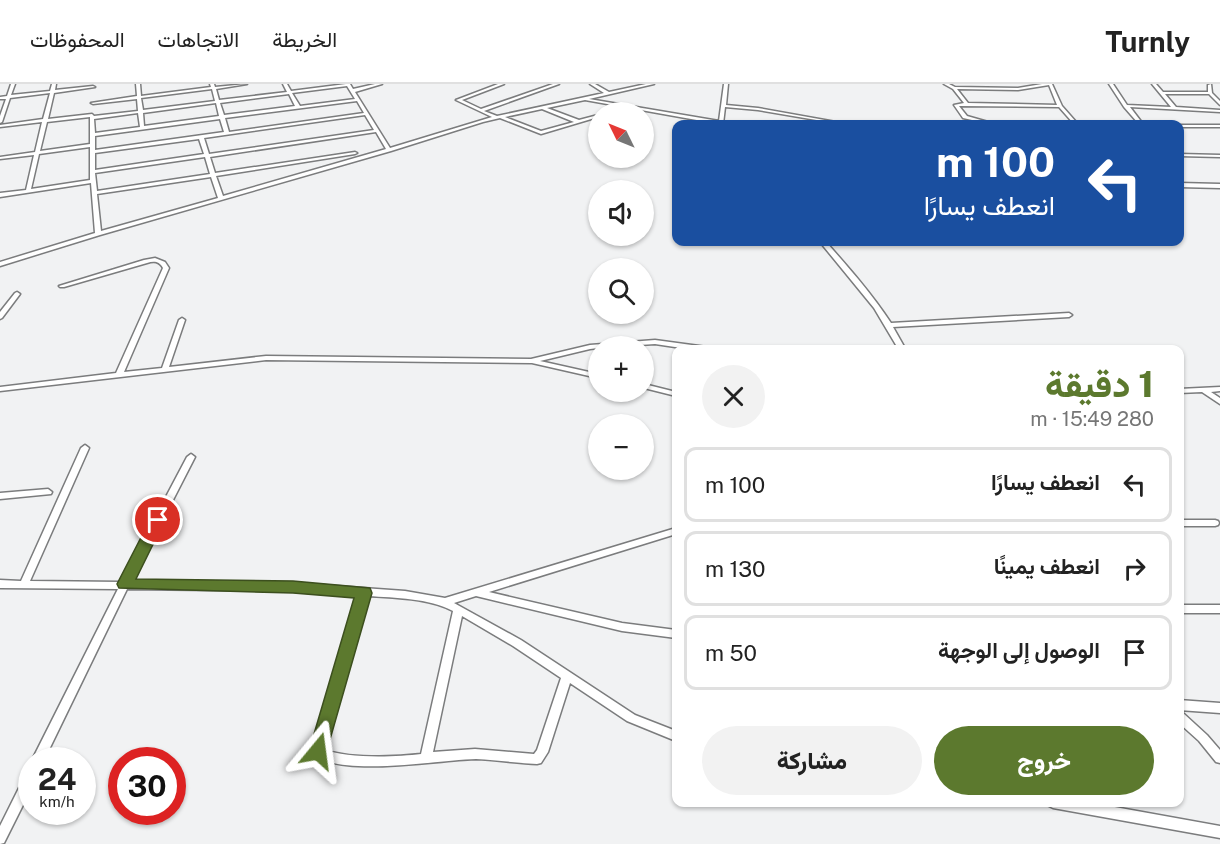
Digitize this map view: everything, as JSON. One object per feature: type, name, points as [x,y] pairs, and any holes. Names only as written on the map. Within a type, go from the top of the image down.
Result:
[{"type":"street","points":[[13,84],[0,124],[140,112],[348,84],[389,150]]},
{"type":"street","points":[[28,191],[54,84]]},
{"type":"street","points":[[138,84],[141,128]]},
{"type":"street","points":[[176,84],[178,92]]},
{"type":"street","points":[[93,103],[213,86],[245,84]]},
{"type":"street","points":[[285,84],[298,107]]},
{"type":"street","points":[[308,84],[311,90]]},
{"type":"street","points":[[352,91],[380,84]]},
{"type":"street","points":[[502,84],[458,100],[542,133],[588,119]]},
{"type":"street","points":[[482,110],[557,84]]},
{"type":"street","points":[[592,84],[609,94]]},
{"type":"street","points":[[618,84],[627,89]]},
{"type":"street","points":[[94,193],[389,150],[498,117],[652,84]]},
{"type":"street","points":[[722,120],[726,84]]},
{"type":"street","points":[[946,84],[954,88],[967,104]]},
{"type":"street","points":[[954,88],[1018,89],[1050,84],[1060,106],[1072,120]]},
{"type":"street","points":[[1111,84],[1138,120]]},
{"type":"street","points":[[1154,84],[1174,108]]},
{"type":"street","points":[[1210,85],[1210,93],[1220,104]]},
{"type":"street","points":[[0,99],[93,86],[93,181],[98,234]]},
{"type":"street","points":[[213,86],[227,133]]},
{"type":"street","points":[[1162,93],[1210,93]]},
{"type":"street","points":[[583,99],[599,102]]},
{"type":"street","points":[[92,135],[356,100]]},
{"type":"street","points":[[976,120],[964,117],[956,105],[1060,106]]},
{"type":"street","points":[[724,106],[758,109],[821,120]]},
{"type":"street","points":[[1126,106],[1220,111]]},
{"type":"street","points":[[543,108],[579,122]]},
{"type":"street","points":[[654,112],[698,120]]},
{"type":"street","points":[[0,158],[201,137],[365,114]]},
{"type":"street","points":[[301,124],[309,141]]},
{"type":"street","points":[[1184,126],[1220,126]]},
{"type":"street","points":[[93,172],[376,131]]},
{"type":"street","points":[[345,136],[356,156]]},
{"type":"street","points":[[201,137],[221,198]]},
{"type":"street","points":[[1184,155],[1220,156]]},
{"type":"street","points":[[0,264],[356,156]]},
{"type":"street","points":[[0,195],[93,181]]},
{"type":"street","points":[[1184,185],[1220,186]]},
{"type":"street","points":[[827,246],[852,272],[890,324],[900,345]]},
{"type":"street","points":[[62,286],[146,261],[158,260],[164,264],[166,268],[118,375]]},
{"type":"street","points":[[1,314],[17,294]]},
{"type":"street","points":[[890,324],[1069,315]]},
{"type":"street","points":[[165,369],[182,320]]},
{"type":"street","points":[[531,361],[590,347],[655,342],[677,345]]},
{"type":"street","points":[[0,389],[266,358],[531,361],[588,374]]},
{"type":"street","points":[[654,388],[672,393]]},
{"type":"street","points":[[1204,389],[1220,402]]},
{"type":"street","points":[[1184,391],[1220,389]]},
{"type":"street","points":[[25,582],[85,448]]},
{"type":"street","points":[[44,747],[191,457]]},
{"type":"street","points":[[0,496],[48,492]]},
{"type":"street","points":[[1184,523],[1215,523]]},
{"type":"street","points":[[445,602],[672,532]]},
{"type":"street","points":[[0,584],[25,582],[293,587],[405,595],[445,602],[517,643],[631,718],[672,734]]},
{"type":"street","points":[[476,592],[622,627],[672,633]]},
{"type":"street","points":[[364,593],[318,751],[329,758],[350,760],[426,758],[475,754],[537,759],[542,752],[567,676]]},
{"type":"street","points":[[1184,609],[1220,609]]},
{"type":"street","points":[[426,758],[458,610]]},
{"type":"street","points":[[1184,705],[1220,708]]},
{"type":"street","points":[[1184,721],[1220,758]]},
{"type":"street","points":[[0,838],[18,802]]},
{"type":"street","points":[[1081,807],[1220,832]]},
{"type":"route","points":[[158,520],[125,584],[293,587],[364,593],[318,751]]}]
